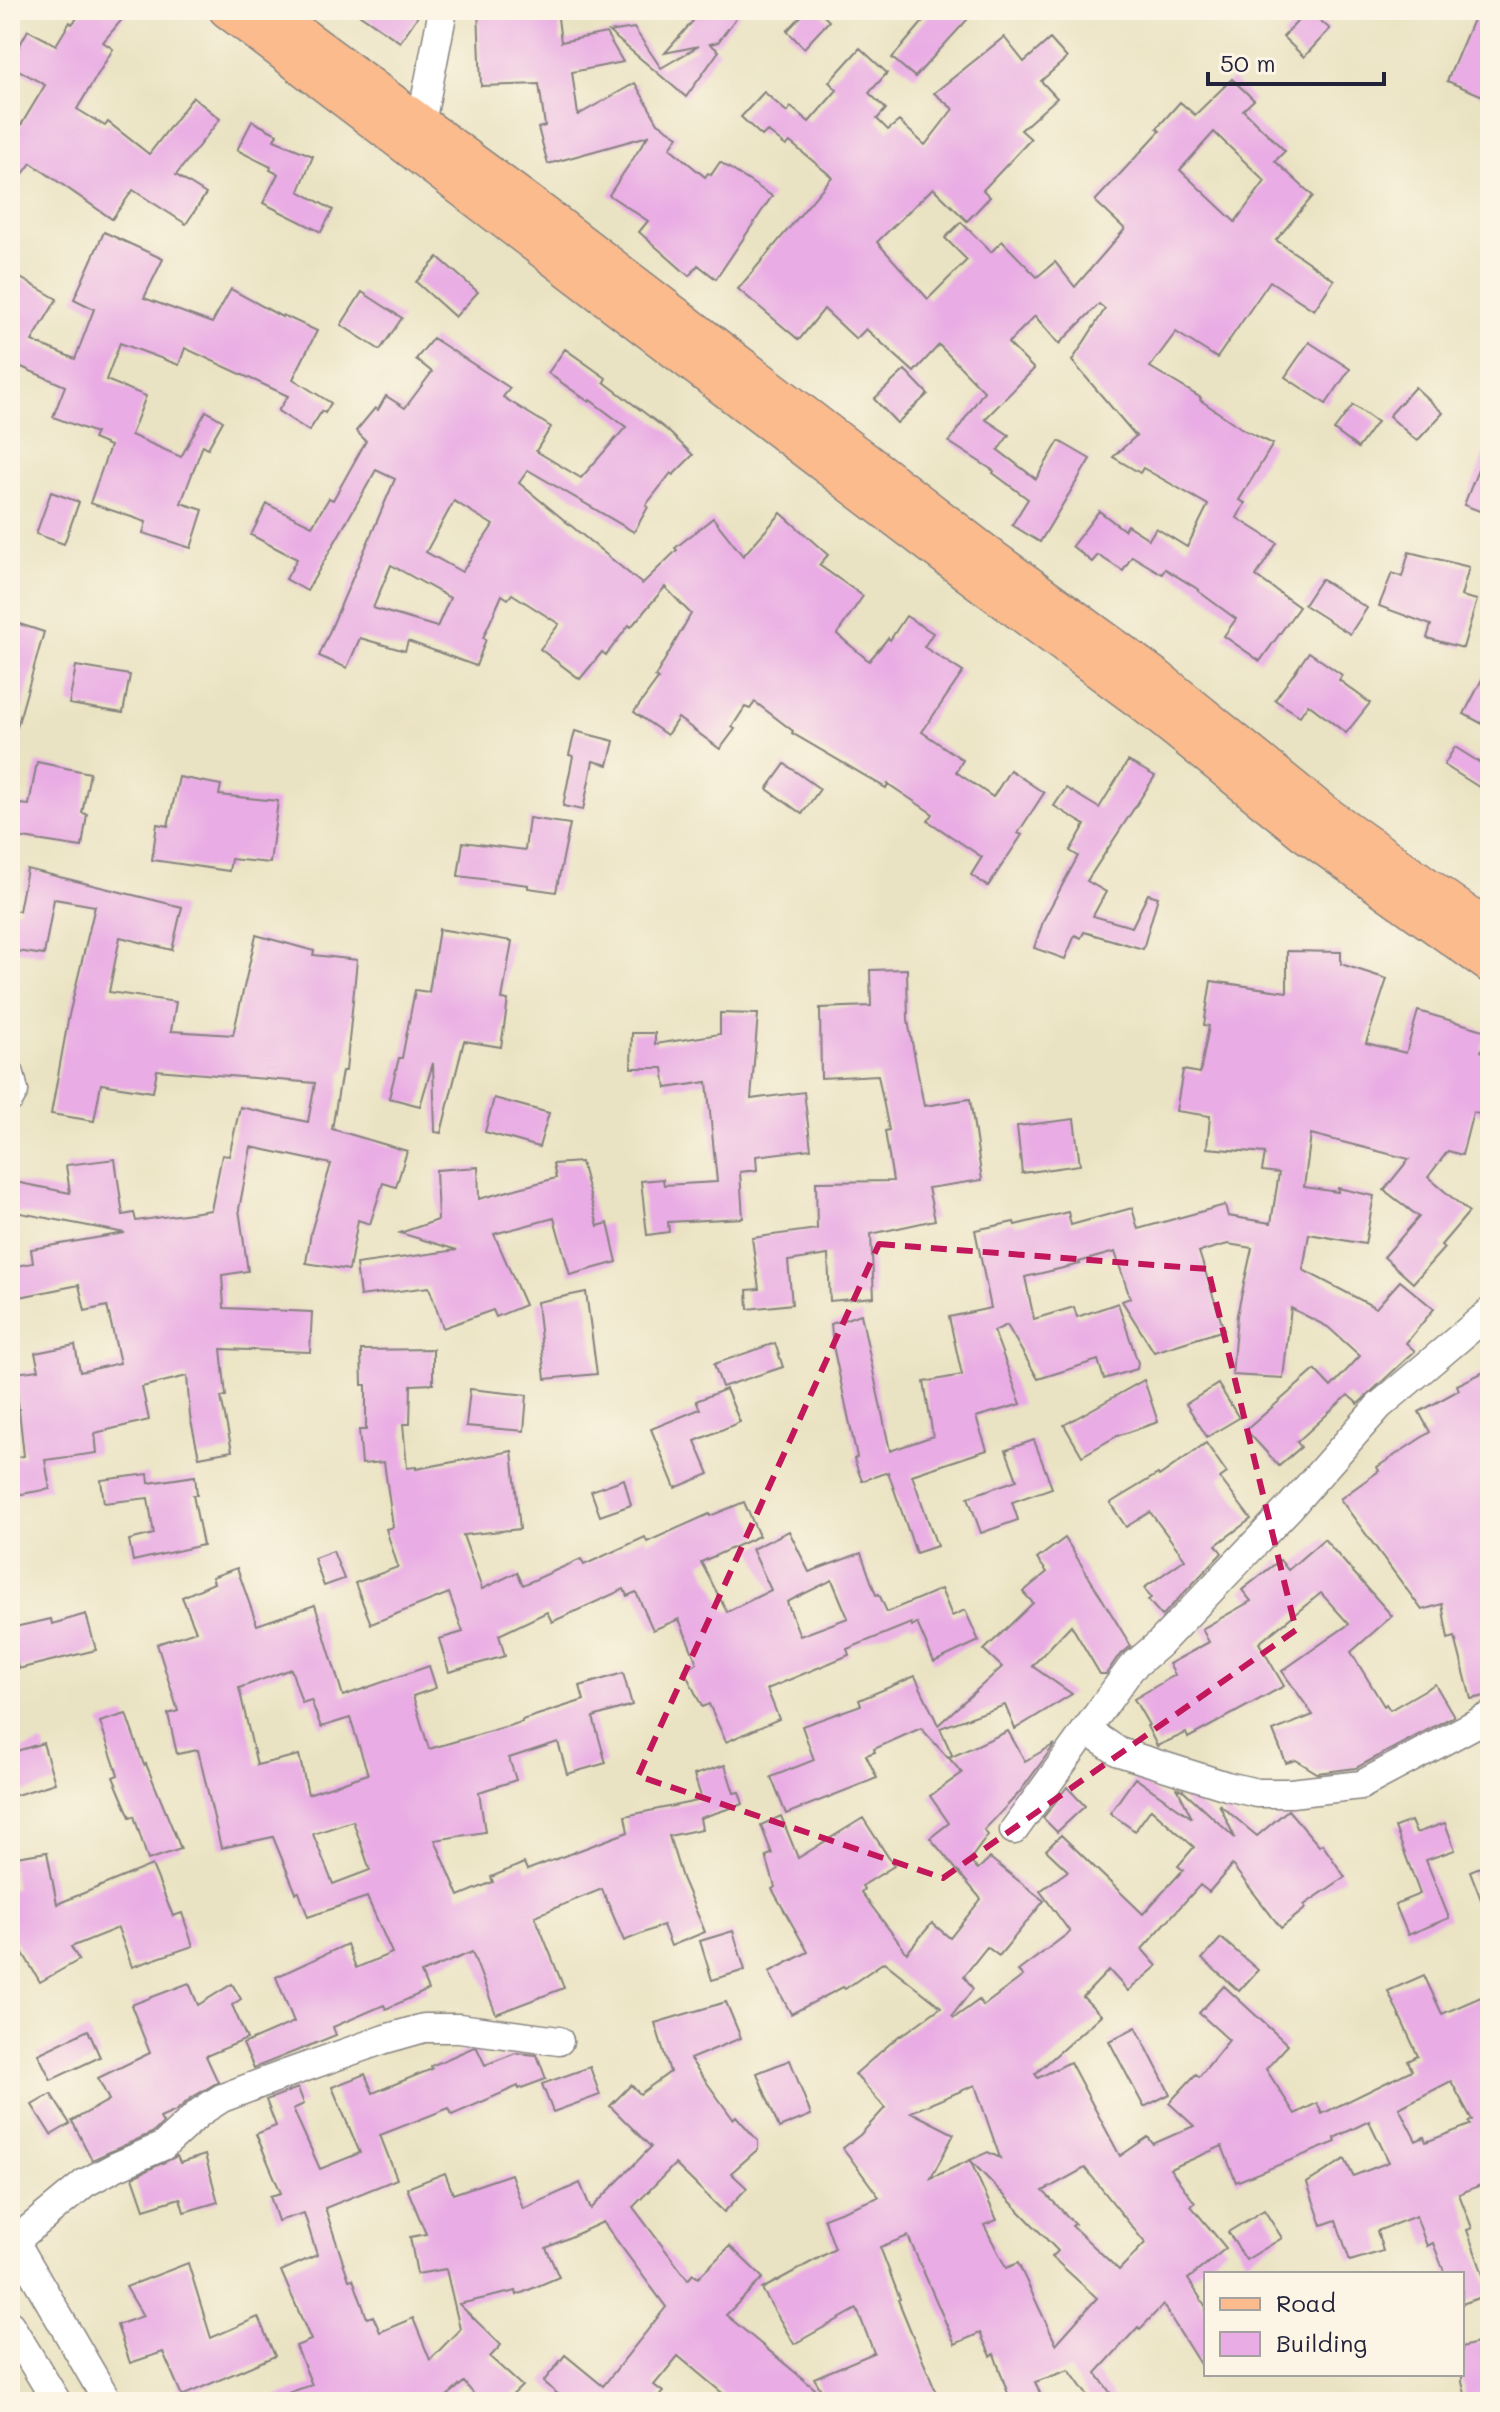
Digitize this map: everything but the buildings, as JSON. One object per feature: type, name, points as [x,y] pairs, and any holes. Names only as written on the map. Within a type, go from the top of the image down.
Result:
[{"type":"main road","points":[[226,10],[976,581],[1140,702],[1305,835],[1490,966]]},
{"type":"main road","points":[[269,10],[544,213],[994,558],[1159,678],[1323,811],[1490,929]]},
{"type":"street","points":[[421,123],[443,10]]},
{"type":"street","points":[[10,1074],[14,1091],[10,1098]]},
{"type":"street","points":[[1014,1830],[1131,1668],[1159,1644],[1279,1518],[1379,1406],[1490,1312]]},
{"type":"street","points":[[1086,1730],[1119,1752],[1227,1786],[1257,1793],[1291,1793],[1361,1785],[1490,1716]]},
{"type":"street","points":[[108,2402],[11,2240],[85,2183],[163,2146],[200,2112],[222,2098],[283,2075],[424,2028],[459,2028],[559,2041]]},
{"type":"street","points":[[10,2325],[57,2402]]},
{"type":"highlighted area","points":[[879,1244],[1208,1269],[1296,1630],[943,1878],[638,1776]]}]
